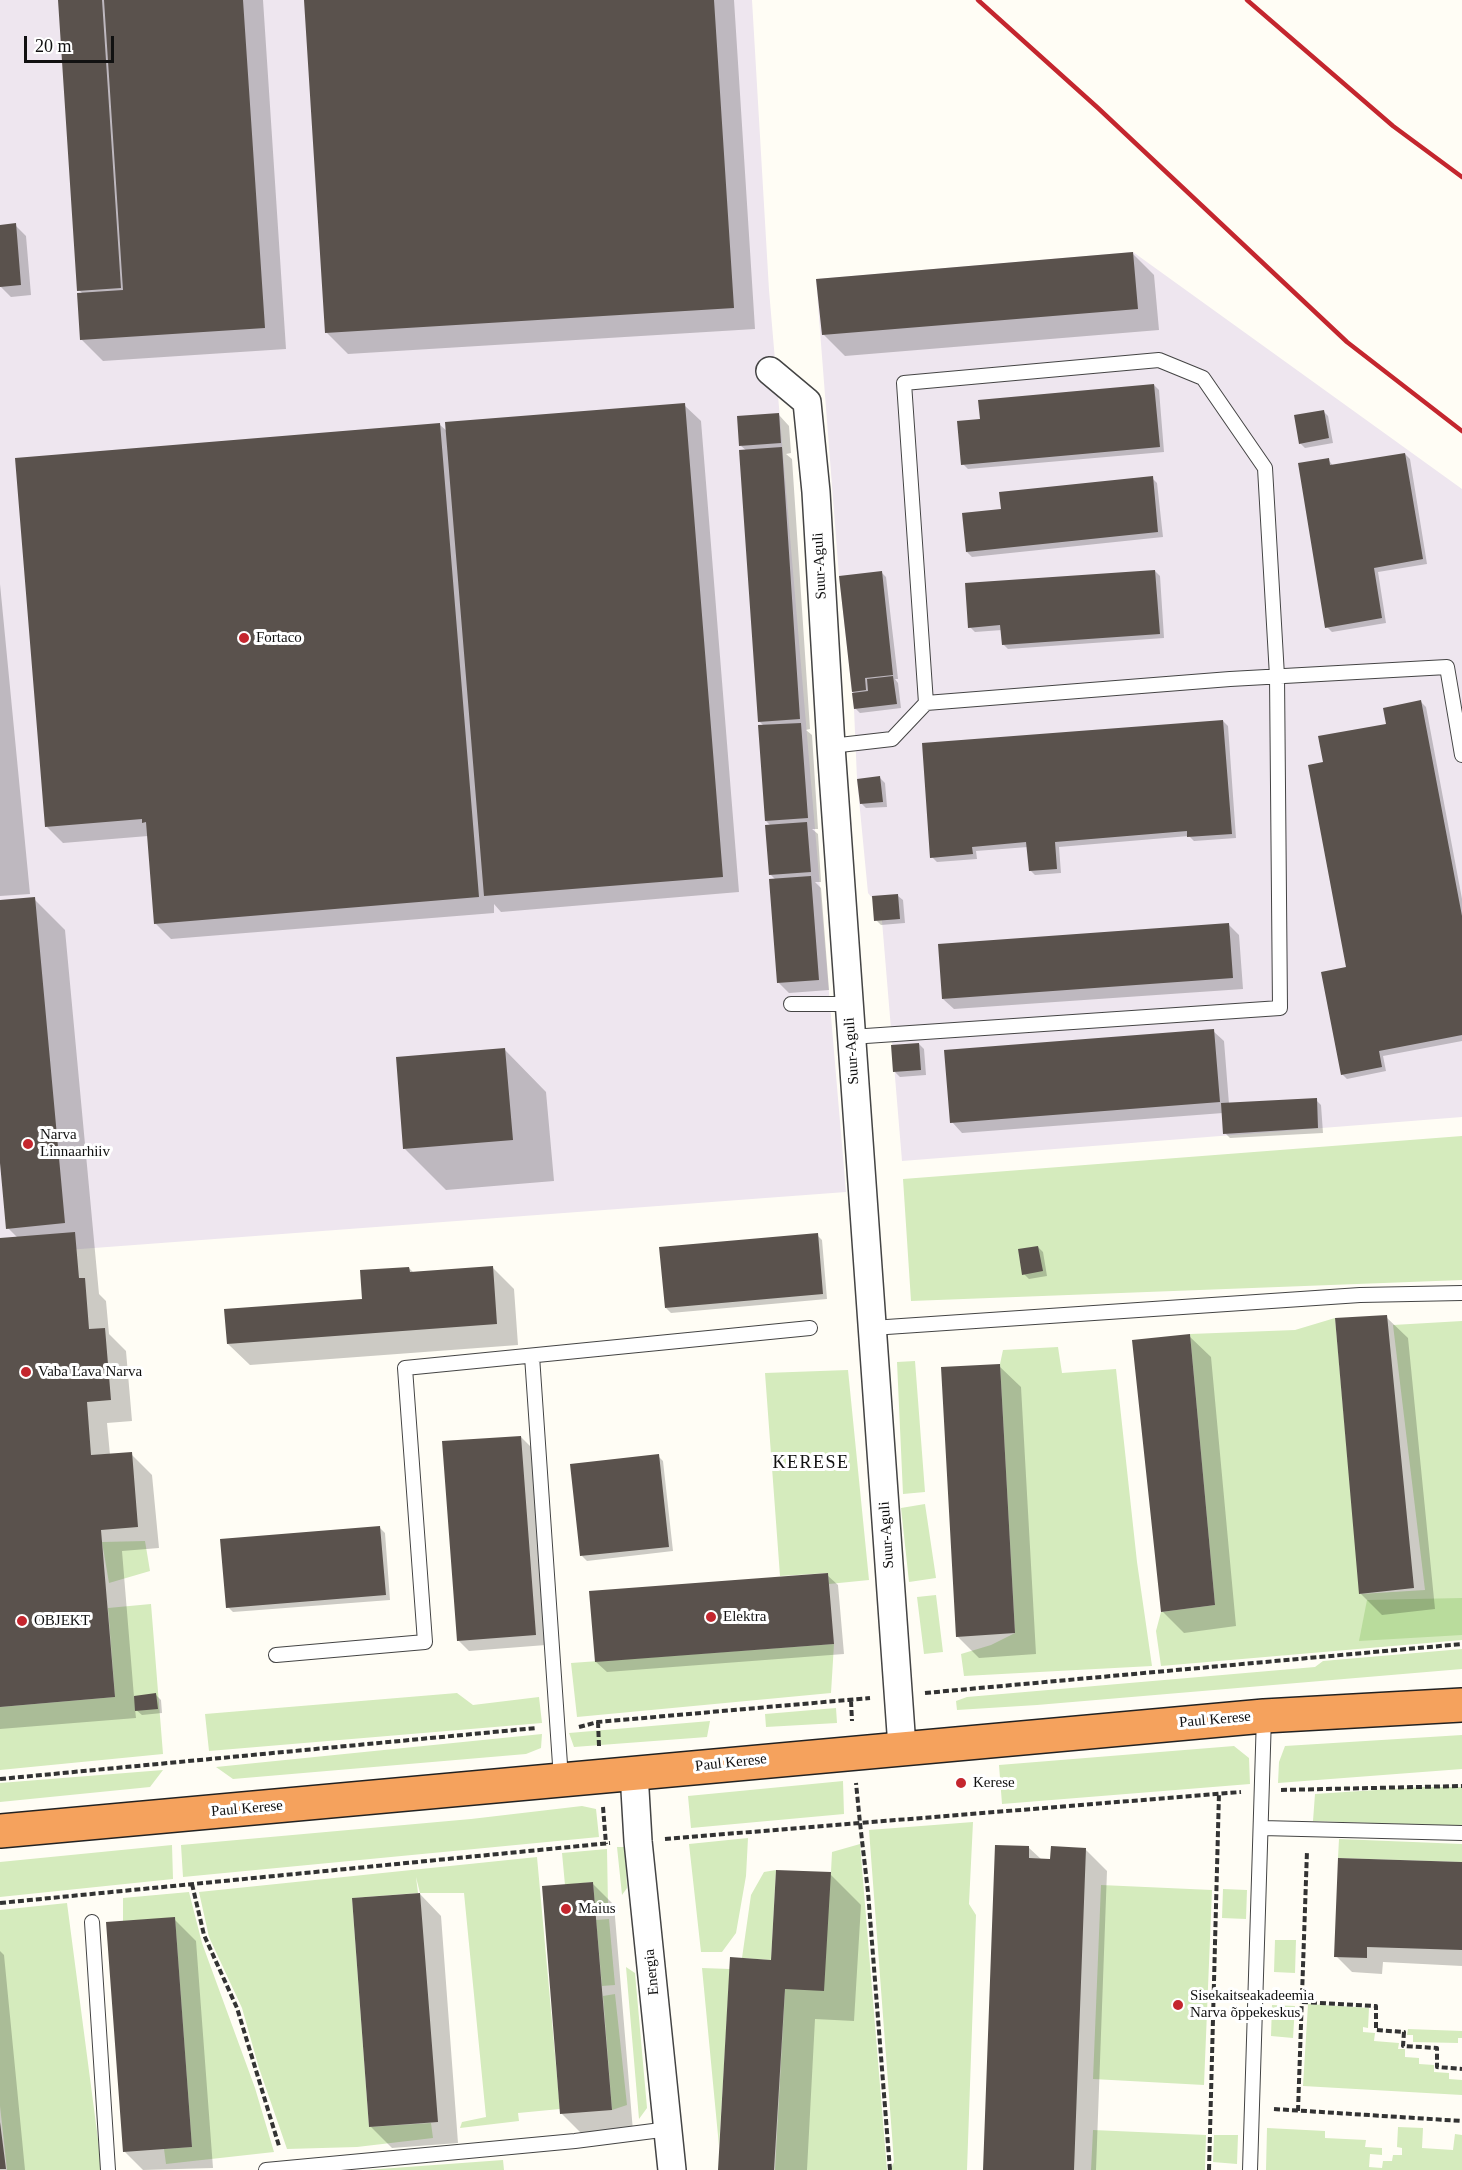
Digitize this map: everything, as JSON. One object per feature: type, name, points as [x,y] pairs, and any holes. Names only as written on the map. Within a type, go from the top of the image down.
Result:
[{"type":"highway","name":"Paul Kerese","points":[[0,1831],[854,1751],[1264,1716],[1462,1705]]},
{"type":"street","name":"Suur-Aguli","points":[[770,371],[807,402],[816,492],[831,746],[902,1747]]},
{"type":"street","name":"Energia","points":[[634,1773],[638,1841],[672,2170]]},
{"type":"lane","points":[[851,1037],[1280,1008],[1276,676],[1266,468],[1203,378],[1159,360],[904,383],[926,703]]},
{"type":"lane","points":[[831,746],[892,739],[926,703],[1276,676],[1447,667],[1462,755]]},
{"type":"lane","points":[[791,1004],[849,1004]]},
{"type":"lane","points":[[872,1328],[1360,1295],[1462,1293]]},
{"type":"lane","points":[[276,1655],[425,1642],[405,1368],[810,1328]]},
{"type":"lane","points":[[532,1356],[561,1779]]},
{"type":"lane","points":[[1250,2170],[1264,1716]]},
{"type":"lane","points":[[1262,1828],[1462,1833]]},
{"type":"lane","points":[[92,1922],[108,2170]]},
{"type":"lane","points":[[266,2170],[575,2141],[669,2129]]},
{"type":"path","points":[[0,1779],[530,1727],[558,1731],[598,1722],[851,1701],[898,1694],[1240,1666],[1462,1644]]},
{"type":"path","points":[[851,1701],[891,2170]]},
{"type":"path","points":[[0,1903],[638,1841],[1219,1793],[1462,1786]]},
{"type":"path","points":[[1209,2170],[1219,1793]]},
{"type":"path","points":[[1298,2111],[1308,1829]]},
{"type":"path","points":[[192,1884],[204,1935],[237,2008],[286,2168]]},
{"type":"path","points":[[1302,2002],[1376,2006],[1376,2030],[1404,2032],[1403,2046],[1437,2048],[1437,2067],[1462,2069]]},
{"type":"path","points":[[1252,2108],[1462,2121]]},
{"type":"shaded area","points":[[0,0],[752,0],[769,290],[846,1192],[0,1255]]},
{"type":"shaded area","points":[[1133,252],[1462,489],[1462,1117],[902,1161],[881,909],[868,893],[857,779],[854,709],[839,576],[816,279]]},
{"type":"green space","points":[[1462,1136],[1462,1280],[911,1301],[903,1179]]},
{"type":"green space","points":[[1335,1318],[1360,1594],[1425,1590],[1393,1325],[1462,1321],[1462,1640],[1161,1666],[1156,1631],[1161,1612],[1215,1605],[1190,1334],[1295,1330]]},
{"type":"green space","points":[[1058,1347],[1062,1373],[1116,1369],[1137,1562],[1152,1666],[964,1676],[961,1654],[991,1645],[1015,1633],[1000,1364],[1003,1350]]},
{"type":"green space","points":[[915,1361],[925,1492],[903,1494],[897,1362]]},
{"type":"green space","points":[[848,1370],[869,1580],[829,1584],[828,1573],[780,1576],[765,1373]]},
{"type":"green space","points":[[925,1504],[936,1578],[909,1582],[901,1508]]},
{"type":"green space","points":[[145,1541],[150,1571],[109,1583],[102,1542]]},
{"type":"green space","points":[[936,1595],[943,1652],[924,1654],[917,1597]]},
{"type":"green space","points":[[1462,1598],[1462,1635],[1359,1641],[1367,1600]]},
{"type":"green space","points":[[151,1604],[163,1754],[0,1770],[0,1707],[115,1697],[108,1608]]},
{"type":"green space","points":[[834,1644],[831,1693],[577,1717],[571,1663]]},
{"type":"green space","points":[[1462,1649],[1462,1669],[957,1710],[956,1701],[967,1697],[1315,1667],[1323,1661]]},
{"type":"green space","points":[[457,1693],[473,1705],[539,1697],[542,1723],[209,1751],[205,1714]]},
{"type":"green space","points":[[836,1708],[837,1723],[766,1727],[765,1714]]},
{"type":"green space","points":[[710,1721],[707,1737],[574,1747],[569,1733]]},
{"type":"green space","points":[[542,1734],[541,1748],[526,1754],[233,1779],[216,1767]]},
{"type":"green space","points":[[1462,1735],[1462,1769],[1278,1783],[1279,1762],[1285,1746]]},
{"type":"green space","points":[[1234,1746],[1249,1758],[1250,1784],[1002,1804],[999,1765]]},
{"type":"green space","points":[[163,1770],[150,1787],[0,1802],[0,1783]]},
{"type":"green space","points":[[843,1781],[844,1814],[691,1828],[688,1796]]},
{"type":"green space","points":[[1422,1787],[1462,1787],[1462,1826],[1313,1821],[1315,1794]]},
{"type":"green space","points":[[582,1806],[596,1809],[599,1837],[183,1877],[181,1845],[471,1819]]},
{"type":"green space","points":[[973,1822],[969,1904],[976,1915],[967,2170],[890,2170],[894,2162],[869,1830]]},
{"type":"green space","points":[[748,1838],[746,1876],[736,1933],[722,1952],[701,1952],[689,1844]]},
{"type":"green space","points":[[1339,1839],[1462,1844],[1462,1862],[1338,1858]]},
{"type":"green space","points":[[860,1844],[887,2170],[775,2170],[785,1989],[831,1872],[832,1852]]},
{"type":"green space","points":[[172,1845],[173,1879],[0,1897],[0,1862]]},
{"type":"green space","points":[[617,1847],[625,1847],[627,1888],[622,1895]]},
{"type":"green space","points":[[607,1849],[608,1906],[595,1907],[593,1882],[565,1885],[562,1853]]},
{"type":"green space","points":[[537,1857],[560,2109],[518,2113],[519,2121],[460,2128],[462,2122],[486,2117],[464,1893],[420,1893],[416,1877],[418,1893],[352,1898],[369,2127],[431,2123],[433,2138],[357,2147],[287,2149],[259,2068],[242,2008],[209,1937],[199,1892]]},
{"type":"green space","points":[[776,1870],[771,1960],[742,1958],[751,1895],[764,1872]]},
{"type":"green space","points":[[1101,1885],[1212,1890],[1204,2085],[1093,2079]]},
{"type":"green space","points":[[1223,1889],[1247,1890],[1246,1919],[1222,1918]]},
{"type":"green space","points":[[189,1892],[202,1943],[255,2088],[274,2152],[166,2164],[164,2149],[192,2147],[175,1918],[123,1921],[123,1898]]},
{"type":"green space","points":[[67,1903],[102,2170],[7,2170],[0,2106],[0,1910]]},
{"type":"green space","points":[[609,1919],[615,1985],[602,1986],[596,1920]]},
{"type":"green space","points":[[1275,1940],[1296,1940],[1295,1973],[1274,1972]]},
{"type":"green space","points":[[626,1967],[635,1973],[647,2108],[639,2119]]},
{"type":"green space","points":[[702,1968],[730,1969],[719,2146]]},
{"type":"green space","points":[[615,1994],[627,2105],[612,2110],[603,1996]]},
{"type":"green space","points":[[1308,2004],[1369,2008],[1368,2028],[1363,2027],[1363,2032],[1375,2033],[1374,2041],[1399,2043],[1398,2049],[1405,2049],[1405,2057],[1419,2058],[1419,2064],[1434,2065],[1434,2072],[1449,2073],[1449,2079],[1462,2080],[1462,2095],[1303,2086]]},
{"type":"green space","points":[[1272,2005],[1295,2006],[1293,2038],[1271,2036]]},
{"type":"green space","points":[[1408,2029],[1462,2031],[1462,2038],[1458,2038],[1458,2043],[1413,2042],[1413,2035],[1407,2035]]},
{"type":"green space","points":[[1398,2127],[1423,2128],[1422,2148],[1453,2150],[1455,2134],[1462,2135],[1462,2170],[1266,2170],[1267,2128],[1325,2131],[1325,2138],[1366,2140],[1365,2147],[1382,2148],[1382,2155],[1370,2154],[1369,2167],[1382,2168],[1383,2161],[1392,2161],[1393,2155],[1402,2155],[1402,2148],[1397,2147]]},
{"type":"green space","points":[[1093,2130],[1206,2135],[1205,2170],[1091,2170]]},
{"type":"green space","points":[[1214,2135],[1238,2135],[1237,2164],[1213,2162]]},
{"type":"green space","points":[[503,2160],[504,2170],[366,2170]]},
{"type":"building","points":[[58,0],[102,0],[121,288],[77,291]]},
{"type":"building","points":[[104,0],[243,0],[265,328],[80,340],[77,293],[123,290]]},
{"type":"building","points":[[304,0],[714,0],[734,308],[325,333]]},
{"type":"building","points":[[16,223],[21,285],[0,287],[0,225]]},
{"type":"building","points":[[1133,252],[1138,309],[822,335],[816,279]]},
{"type":"building","points":[[1154,384],[1160,447],[961,465],[957,421],[980,419],[978,400]]},
{"type":"building","points":[[685,403],[723,877],[484,896],[445,422]]},
{"type":"building","points":[[1324,410],[1329,438],[1299,444],[1294,415]]},
{"type":"building","points":[[779,413],[781,443],[739,446],[737,416]]},
{"type":"building","name":"Fortaco","points":[[440,423],[479,897],[154,924],[146,822],[142,823],[142,819],[45,827],[15,458]]},
{"type":"building","points":[[782,447],[800,719],[758,722],[739,450]]},
{"type":"building","points":[[1405,453],[1423,559],[1374,568],[1382,618],[1325,628],[1298,463],[1329,458],[1330,465]]},
{"type":"building","points":[[1153,476],[1158,532],[966,552],[962,513],[1001,509],[999,492]]},
{"type":"building","points":[[1155,570],[1160,634],[1002,645],[1000,625],[968,628],[965,583]]},
{"type":"building","points":[[882,571],[893,675],[865,678],[866,690],[852,692],[839,576]]},
{"type":"building","points":[[893,676],[897,704],[854,709],[852,693],[868,691],[867,679]]},
{"type":"building","points":[[1421,700],[1462,916],[1462,1035],[1379,1051],[1382,1067],[1341,1075],[1321,972],[1346,967],[1308,765],[1323,762],[1318,736],[1386,724],[1383,708]]},
{"type":"building","points":[[1223,720],[1232,834],[1187,837],[1187,831],[1055,842],[1057,869],[1029,871],[1026,842],[972,847],[973,854],[930,858],[922,743]]},
{"type":"building","points":[[801,723],[808,818],[765,821],[758,725]]},
{"type":"building","points":[[880,776],[883,802],[860,804],[857,779]]},
{"type":"building","points":[[807,822],[811,872],[769,875],[765,825]]},
{"type":"building","points":[[811,876],[819,980],[777,983],[769,879]]},
{"type":"building","points":[[898,894],[900,919],[874,921],[872,896]]},
{"type":"building","points":[[35,897],[65,1223],[6,1229],[0,1163],[0,900]]},
{"type":"building","points":[[1229,923],[1233,978],[942,999],[938,944]]},
{"type":"building","points":[[1214,1029],[1220,1102],[950,1123],[944,1050]]},
{"type":"building","points":[[919,1043],[921,1070],[893,1072],[891,1045]]},
{"type":"building","points":[[505,1048],[513,1140],[403,1149],[396,1057]]},
{"type":"building","points":[[1317,1098],[1318,1128],[1223,1134],[1221,1103]]},
{"type":"building","points":[[75,1232],[79,1278],[85,1278],[89,1329],[105,1328],[111,1400],[87,1402],[91,1455],[132,1452],[138,1527],[101,1530],[115,1697],[0,1707],[0,1238]]},
{"type":"building","points":[[818,1233],[823,1294],[665,1308],[659,1247]]},
{"type":"building","points":[[1038,1246],[1043,1271],[1022,1275],[1018,1249]]},
{"type":"building","points":[[493,1266],[497,1324],[227,1344],[224,1309],[362,1299],[360,1270],[409,1267],[410,1272]]},
{"type":"building","points":[[1387,1315],[1414,1588],[1359,1594],[1335,1318]]},
{"type":"building","points":[[1190,1334],[1215,1605],[1161,1612],[1132,1340]]},
{"type":"building","points":[[1000,1364],[1015,1633],[956,1637],[941,1367]]},
{"type":"building","points":[[521,1436],[536,1635],[457,1641],[442,1441]]},
{"type":"building","points":[[659,1454],[669,1547],[580,1556],[570,1464]]},
{"type":"building","points":[[380,1526],[386,1595],[226,1608],[220,1539]]},
{"type":"building","name":"Elektra","points":[[828,1573],[834,1644],[595,1662],[589,1591]]},
{"type":"building","points":[[156,1693],[158,1709],[135,1711],[134,1696]]},
{"type":"building","points":[[995,1845],[1029,1846],[1029,1858],[1050,1859],[1051,1846],[1086,1848],[1074,2170],[983,2170]]},
{"type":"building","points":[[1338,1858],[1462,1862],[1462,1950],[1367,1947],[1367,1958],[1334,1957]]},
{"type":"building","points":[[776,1870],[831,1872],[824,1991],[785,1989],[774,2170],[718,2170],[730,1957],[771,1960]]},
{"type":"building","points":[[593,1882],[612,2110],[560,2114],[542,1886]]},
{"type":"building","points":[[420,1893],[438,2122],[369,2127],[352,1898]]},
{"type":"building","points":[[175,1917],[192,2147],[123,2152],[106,1922]]},
{"type":"building","points":[[0,2122],[6,2169],[0,2169]]},
{"type":"railway","points":[[978,0],[1098,108],[1347,342],[1462,431]]},
{"type":"railway","points":[[1247,0],[1393,126],[1462,177]]},
{"type":"place","name":"Fortaco","points":[[244,638]]},
{"type":"place","name":"Narva Linnaarhiiv","points":[[28,1144]]},
{"type":"place","name":"Vaba Lava Narva","points":[[26,1372]]},
{"type":"place","name":"Elektra","points":[[711,1617]]},
{"type":"place","name":"OBJEKT","points":[[22,1621]]},
{"type":"place","name":"Kerese","points":[[961,1783]]},
{"type":"place","name":"Maius","points":[[566,1909]]},
{"type":"place","name":"Sisekaitseakadeemia Narva õppekeskus","points":[[1178,2005]]},
{"type":"district","name":"KERESE","points":[[811,1463]]}]
